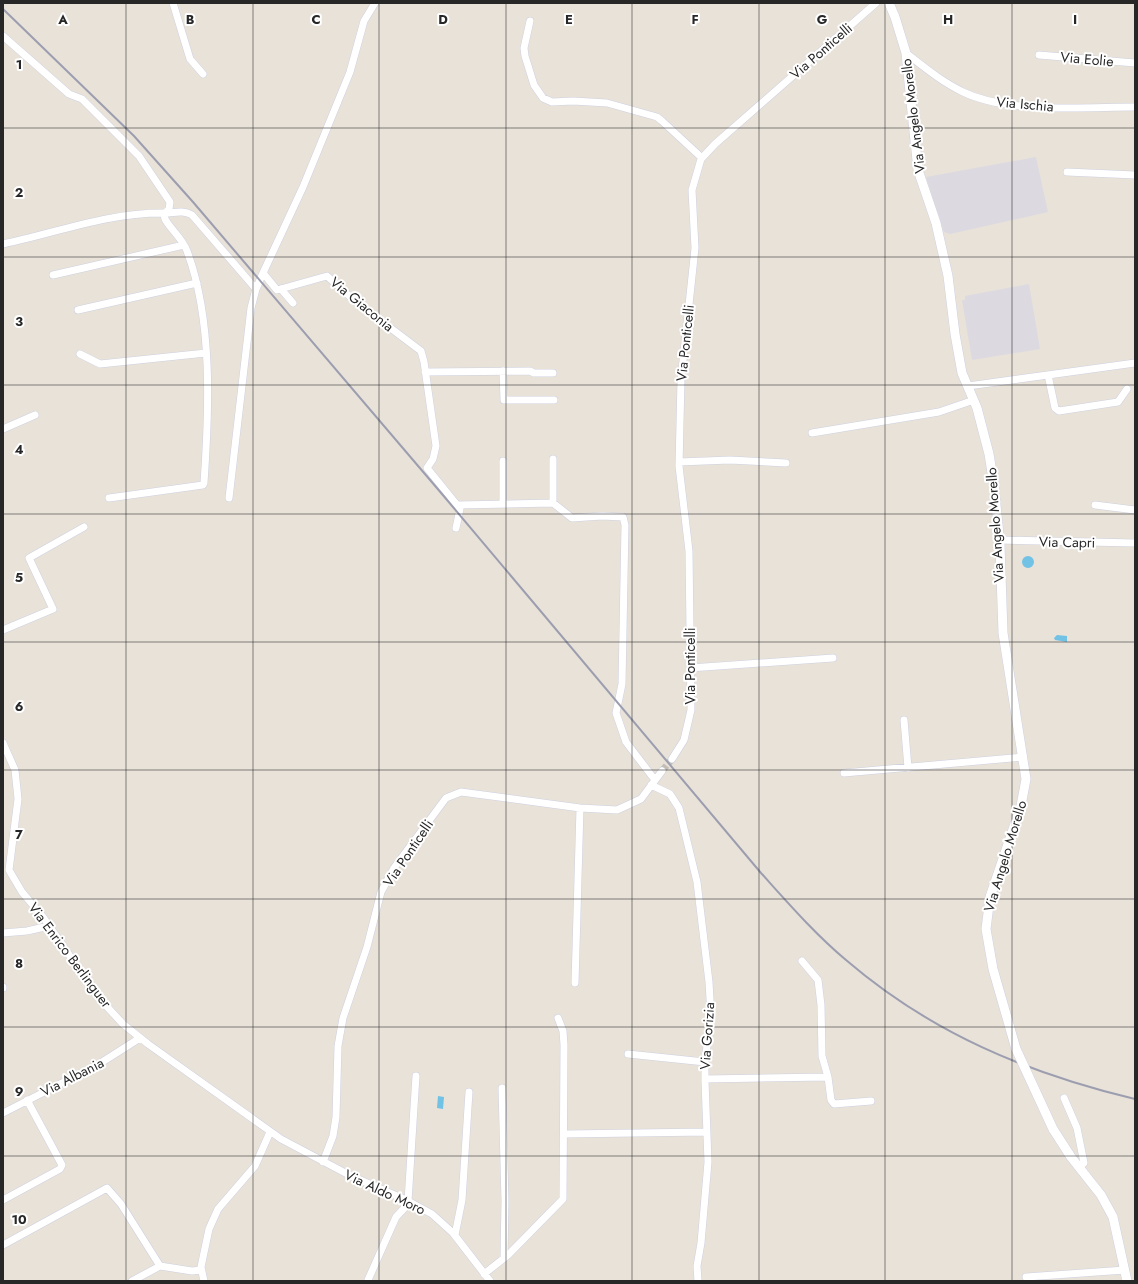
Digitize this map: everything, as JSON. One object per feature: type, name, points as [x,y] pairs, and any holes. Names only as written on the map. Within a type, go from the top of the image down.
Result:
[{"type":"street","points":[[173,3],[190,59],[203,74]]},
{"type":"street","points":[[229,498],[251,308],[256,289],[262,273],[303,187],[350,72],[364,21],[375,3]]},
{"type":"street","name":"Via Ponticelli","points":[[672,758],[684,740],[691,710],[689,551],[679,462],[681,380],[695,248],[692,190],[702,158],[714,144],[876,3]]},
{"type":"street","name":"Via Angelo Morello","points":[[889,3],[906,53],[918,170],[936,223],[948,276],[962,373],[974,400],[992,467],[1000,540],[1002,629],[1026,773],[1024,795],[992,889],[986,922],[988,948],[1016,1049],[1053,1129],[1079,1167]]},
{"type":"street","points":[[530,21],[524,48],[525,56],[534,85],[543,98],[552,102],[573,101],[607,103],[656,117],[662,120],[702,158]]},
{"type":"street","points":[[3,36],[69,94],[82,99],[139,156],[170,202],[169,209],[164,214]]},
{"type":"street","name":"Via Ischia","points":[[906,53],[941,80],[964,93],[986,100],[1013,105],[1135,107]]},
{"type":"street","name":"Via Eolie","points":[[1040,55],[1135,63]]},
{"type":"street","points":[[1067,172],[1135,175]]},
{"type":"street","points":[[3,244],[66,227],[105,219],[133,214],[164,214],[182,212],[192,215],[256,289]]},
{"type":"street","points":[[109,498],[203,485],[205,460],[206,352],[197,283],[184,246],[169,225],[164,214]]},
{"type":"street","points":[[53,275],[184,246]]},
{"type":"street","points":[[262,273],[277,290],[280,289],[293,304]]},
{"type":"street","name":"Via Giaconia","points":[[280,289],[327,276],[360,305],[421,351],[436,446],[433,459],[427,468],[457,505]]},
{"type":"street","points":[[78,310],[197,283]]},
{"type":"street","points":[[80,354],[100,364],[206,352]]},
{"type":"street","points":[[968,386],[1135,363]]},
{"type":"street","points":[[425,372],[503,371],[553,373]]},
{"type":"street","points":[[503,371],[504,400],[554,400]]},
{"type":"street","points":[[1048,375],[1055,408],[1059,411],[1118,402],[1127,389]]},
{"type":"street","points":[[812,433],[939,412],[974,400]]},
{"type":"street","points":[[3,429],[36,415]]},
{"type":"street","points":[[553,459],[553,502]]},
{"type":"street","points":[[679,462],[730,460],[786,463]]},
{"type":"street","points":[[503,461],[503,503]]},
{"type":"street","points":[[456,528],[460,509],[457,505],[553,502],[572,518],[623,517],[625,530],[622,684],[616,713],[626,742],[653,782]]},
{"type":"street","points":[[1095,505],[1135,510]]},
{"type":"street","points":[[3,630],[53,609],[29,558],[84,527]]},
{"type":"street","name":"Via Capri","points":[[1000,540],[1135,543]]},
{"type":"street","points":[[690,668],[833,658]]},
{"type":"street","points":[[904,720],[908,768]]},
{"type":"street","name":"Via Enrico Berlinguer","points":[[3,743],[15,770],[18,799],[6,868],[22,892],[49,926],[98,997],[123,1024],[140,1038],[270,1132],[323,1162]]},
{"type":"street","points":[[844,773],[1023,757]]},
{"type":"street","name":"Via Ponticelli","points":[[323,1162],[333,1136],[335,1124],[338,1046],[343,1018],[367,947],[382,892],[394,868],[446,798],[460,792],[580,808],[617,810],[641,799],[662,771]]},
{"type":"street","name":"Via Gorizia","points":[[653,782],[670,794],[679,808],[696,882],[711,1002],[711,1016],[705,1062],[708,1162],[701,1243],[697,1266],[698,1281]]},
{"type":"street","points":[[575,983],[580,808]]},
{"type":"street","points":[[3,933],[27,931],[49,926]]},
{"type":"street","points":[[802,962],[818,980],[821,1005],[822,1056],[828,1077],[831,1100],[834,1104],[871,1101]]},
{"type":"street","points":[[484,1274],[504,1258],[563,1199],[564,1045],[563,1031],[558,1018]]},
{"type":"street","name":"Via Albania","points":[[3,1113],[99,1064],[140,1038]]},
{"type":"street","points":[[628,1054],[705,1062]]},
{"type":"street","points":[[368,1280],[396,1217],[409,1201],[416,1076]]},
{"type":"street","points":[[705,1079],[828,1077]]},
{"type":"street","points":[[502,1088],[505,1201],[504,1258]]},
{"type":"street","points":[[454,1235],[462,1200],[469,1092]]},
{"type":"street","points":[[1064,1098],[1077,1128],[1084,1163],[1079,1167],[1101,1195],[1113,1217],[1125,1270],[1126,1281]]},
{"type":"street","points":[[3,1200],[60,1169],[62,1165],[27,1100]]},
{"type":"street","points":[[204,1281],[201,1270],[209,1229],[218,1209],[255,1166],[270,1132]]},
{"type":"street","points":[[565,1134],[707,1132]]},
{"type":"street","name":"Via Aldo Moro","points":[[323,1162],[409,1201],[432,1214],[454,1235],[490,1281]]},
{"type":"street","points":[[3,1245],[107,1188],[121,1204],[160,1266]]},
{"type":"street","points":[[132,1281],[160,1266],[192,1271],[201,1270]]},
{"type":"street","points":[[1026,1276],[1125,1270]]},
{"type":"shaded area","points":[[1036,157],[1048,212],[950,234],[944,232],[926,177]]},
{"type":"shaded area","points":[[1029,284],[1040,349],[972,360],[962,300],[965,300],[965,296]]},
{"type":"water","points":[[1026,556],[1030,556],[1034,562],[1030,568],[1026,568],[1022,564],[1022,560]]},
{"type":"water","points":[[1057,635],[1067,636],[1067,642],[1055,640],[1054,638]]},
{"type":"water","points":[[438,1096],[444,1097],[443,1109],[437,1108]]},
{"type":"tunnel","points":[[662,771],[672,759]]},
{"type":"railway","points":[[3,9],[134,136],[193,202],[442,494],[761,873],[823,940],[878,986],[912,1009],[946,1029],[982,1047],[1056,1077],[1135,1099]]}]
